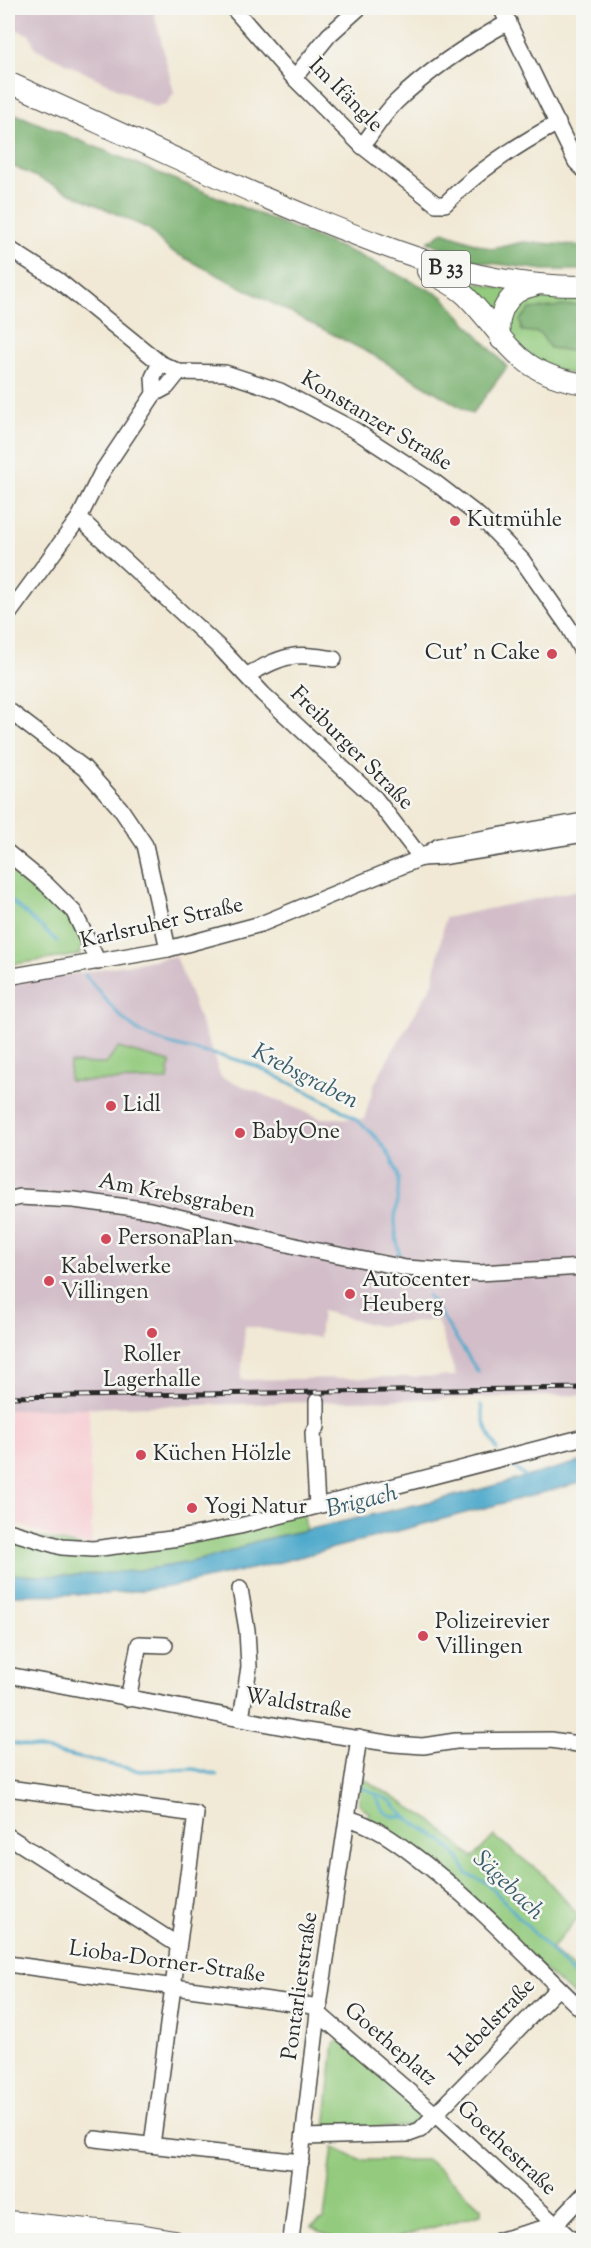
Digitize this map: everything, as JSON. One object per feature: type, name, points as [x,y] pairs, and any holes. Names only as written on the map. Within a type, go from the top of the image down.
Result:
[{"type":"main road","name":"B 33","points":[[11,83],[202,172],[449,270],[493,280],[536,285],[584,286]]},
{"type":"main road","points":[[361,237],[456,288],[501,340],[532,368],[552,377],[584,384]]},
{"type":"main road","points":[[501,340],[500,318],[505,304],[515,293],[536,285]]},
{"type":"main road","points":[[8,2221],[139,2234],[174,2241]]},
{"type":"street","name":"Im Ifängle","points":[[232,8],[294,78],[362,146],[436,204],[445,204],[474,175],[516,145],[558,123]]},
{"type":"street","points":[[294,78],[329,35],[359,8]]},
{"type":"street","points":[[501,8],[576,162],[584,170]]},
{"type":"street","points":[[362,146],[394,104],[431,71],[470,44],[509,22]]},
{"type":"street","points":[[8,248],[58,280],[160,363],[178,372],[167,387],[154,394],[102,472],[79,518],[8,615]]},
{"type":"street","points":[[154,394],[153,377],[160,363]]},
{"type":"street","name":"Konstanzer Straße","points":[[178,372],[225,373],[273,388],[356,431],[433,480],[480,518],[522,560],[568,626],[584,655]]},
{"type":"street","name":"Freiburger Straße","points":[[79,518],[247,675],[262,694],[375,798],[421,858]]},
{"type":"street","name":"Freiburger Straße","points":[[247,675],[275,660],[299,654],[334,659]]},
{"type":"street","points":[[8,710],[84,768],[120,808],[139,836],[145,846],[168,949]]},
{"type":"street","name":"Karlsruher Straße","points":[[8,977],[168,949],[261,924],[421,858],[439,846],[584,821]]},
{"type":"street","name":"Karlsruher Straße","points":[[421,858],[441,857],[584,834]]},
{"type":"street","points":[[8,853],[47,885],[74,912],[91,963]]},
{"type":"street","name":"Am Krebsgraben","points":[[12,1197],[74,1200],[150,1210],[324,1252],[406,1268],[446,1272],[584,1267]]},
{"type":"street","points":[[316,1506],[313,1433],[317,1427],[317,1401]]},
{"type":"street","points":[[8,1531],[62,1546],[112,1548],[240,1526],[584,1437]]},
{"type":"street","points":[[240,1589],[247,1630],[249,1667],[241,1719]]},
{"type":"street","points":[[128,1699],[139,1644],[165,1645]]},
{"type":"street","name":"Waldstraße","points":[[8,1675],[241,1719],[423,1746],[456,1741],[542,1740],[584,1745]]},
{"type":"street","name":"Pontarlierstraße","points":[[291,2241],[319,2010],[359,1738]]},
{"type":"street","points":[[8,1788],[196,1814],[152,2145]]},
{"type":"street","points":[[347,1818],[364,1822],[383,1833],[452,1883],[584,2012]]},
{"type":"street","points":[[8,1836],[178,1945]]},
{"type":"street","name":"Lioba-Dorner-Straße","points":[[8,1964],[173,1985],[319,2010]]},
{"type":"street","name":"Hebelstraße","points":[[436,2115],[558,1988]]},
{"type":"street","name":"Goetheplatz","points":[[304,2137],[410,2134],[420,2130],[436,2115],[319,2010]]},
{"type":"street","name":"Goethestraße","points":[[436,2115],[572,2241]]},
{"type":"street","points":[[95,2139],[301,2162]]},
{"type":"street","points":[[500,2241],[555,2225],[584,2194]]},
{"type":"shaded area","points":[[8,8],[153,8],[174,93],[166,105],[155,107],[35,48],[30,35],[8,26]]},
{"type":"shaded area","points":[[583,889],[583,1395],[8,1410],[8,985],[176,956],[221,1077],[320,1118],[364,1119],[375,1083],[433,983],[445,918]],"holes":[[[322,1311],[378,1326],[437,1320],[456,1376],[241,1380],[245,1326],[319,1338]]]},
{"type":"shaded area","points":[[89,1407],[92,1545],[62,1541],[8,1520],[8,1410]]},
{"type":"green space","points":[[8,111],[356,254],[442,296],[507,367],[472,414],[375,356],[169,250],[149,229],[8,164]]},
{"type":"green space","points":[[443,232],[492,249],[523,242],[583,246],[583,270],[544,270],[475,261],[428,242]]},
{"type":"green space","points":[[447,277],[514,291],[495,323]]},
{"type":"green space","points":[[583,293],[583,378],[530,361],[507,330],[513,307],[519,301],[536,294]]},
{"type":"green space","points":[[583,304],[583,353],[550,348],[540,333],[522,331],[520,320],[530,309]]},
{"type":"green space","points":[[8,861],[71,914],[82,944],[79,955],[8,965]]},
{"type":"green space","points":[[118,1048],[170,1062],[168,1080],[69,1081],[70,1063],[106,1064]]},
{"type":"green space","points":[[303,1510],[306,1530],[265,1539],[205,1559],[149,1569],[91,1575],[8,1574],[8,1531],[93,1549]]},
{"type":"green space","points":[[361,1777],[432,1821],[473,1858],[494,1836],[542,1874],[579,1916],[551,1949],[583,1976],[583,2003],[367,1820],[369,1813],[359,1804]]},
{"type":"green space","points":[[341,2040],[419,2110],[421,2117],[414,2125],[325,2130],[334,2043]]},
{"type":"green space","points":[[333,2147],[359,2160],[428,2160],[481,2207],[481,2214],[388,2240],[338,2240],[311,2227],[324,2219]]},
{"type":"water","points":[[583,1461],[583,1482],[269,1565],[168,1587],[106,1594],[8,1595],[8,1574],[99,1574],[200,1560],[254,1542],[467,1493]]},
{"type":"waterway","name":"Krebsgraben","points":[[8,898],[57,941]]},
{"type":"waterway","name":"Krebsgraben","points":[[85,975],[118,1014],[142,1033],[166,1043],[257,1066],[317,1096],[351,1116],[366,1128],[390,1156],[397,1173],[395,1223],[399,1254]]},
{"type":"waterway","name":"Krebsgraben","points":[[428,1295],[478,1372]]},
{"type":"waterway","name":"Krebsgraben","points":[[481,1405],[485,1425],[497,1450]]},
{"type":"waterway","name":"Krebsgraben","points":[[513,1466],[526,1477]]},
{"type":"waterway","name":"Sägebach","points":[[8,1742],[140,1771],[194,1769],[217,1775]]},
{"type":"waterway","name":"Sägebach","points":[[361,1787],[391,1801],[405,1817],[444,1842],[461,1861],[467,1874],[487,1883],[584,1986]]},
{"type":"waterway","name":"Sägebach","points":[[376,1797],[386,1813],[405,1817]]},
{"type":"railway","points":[[8,1397],[584,1388]]},
{"type":"place","name":"Kutmühle","points":[[455,521]]},
{"type":"place","name":"Cut' n Cake","points":[[552,654]]},
{"type":"place","name":"Lidl","points":[[111,1106]]},
{"type":"place","name":"BabyOne","points":[[240,1133]]},
{"type":"place","name":"PersonaPlan","points":[[106,1239]]},
{"type":"place","name":"Kabelwerke Villingen","points":[[49,1281]]},
{"type":"place","name":"Autocenter Heuberg","points":[[350,1294]]},
{"type":"place","name":"Roller Lagerhalle","points":[[152,1333]]},
{"type":"place","name":"Küchen Hölzle","points":[[141,1455]]},
{"type":"place","name":"Yogi Natur","points":[[192,1508]]},
{"type":"place","name":"Polizeirevier Villingen","points":[[423,1636]]},
{"type":"water label","name":"Brigach","points":[[362,1502]]}]
